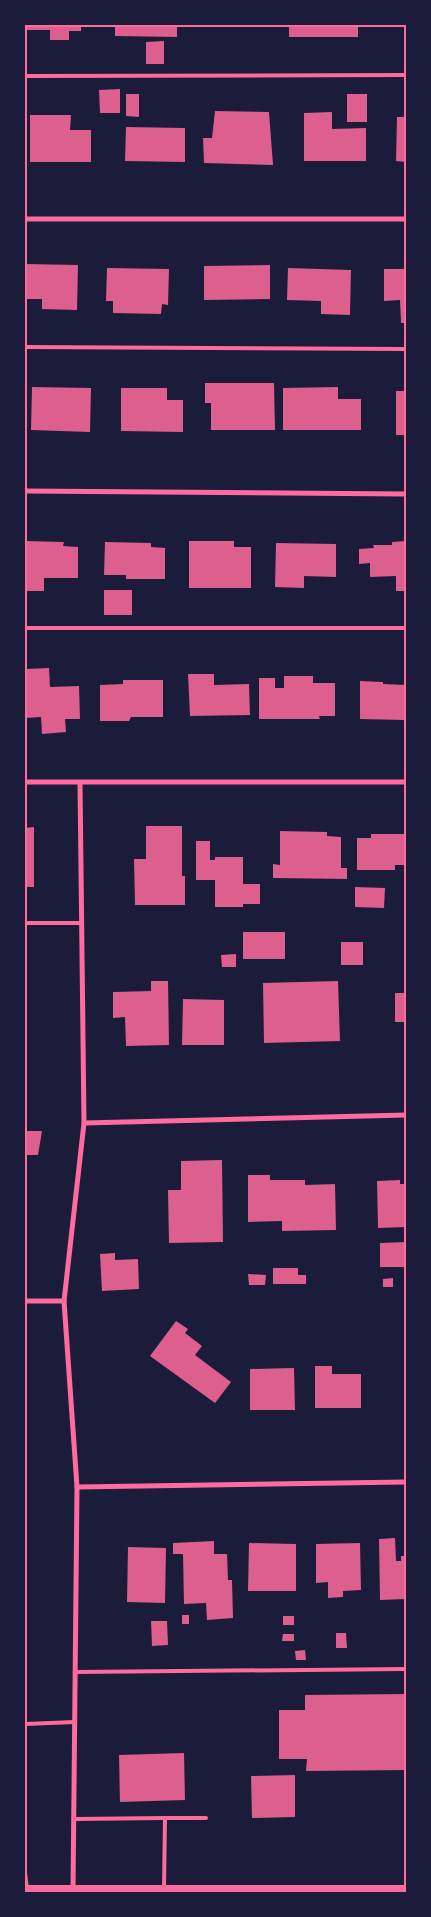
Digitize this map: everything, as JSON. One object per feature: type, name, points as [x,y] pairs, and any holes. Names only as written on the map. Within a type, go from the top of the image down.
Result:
[{"type":"main road","points":[[26,1891],[406,1891]]},
{"type":"street","points":[[25,219],[406,220]]},
{"type":"street","points":[[25,491],[406,494]]},
{"type":"street","points":[[25,782],[406,782]]},
{"type":"street","points":[[73,1892],[77,1487],[64,1302],[84,1123],[80,783]]},
{"type":"street","points":[[84,1123],[406,1115]]},
{"type":"street","points":[[25,1301],[64,1302]]},
{"type":"street","points":[[77,1487],[406,1482]]},
{"type":"lane","points":[[25,76],[406,75]]},
{"type":"lane","points":[[25,347],[406,348]]},
{"type":"lane","points":[[25,628],[406,628]]},
{"type":"lane","points":[[25,923],[82,923]]},
{"type":"lane","points":[[75,1672],[406,1669]]},
{"type":"lane","points":[[25,1724],[75,1722]]},
{"type":"lane","points":[[164,1891],[165,1818]]},
{"type":"lane","points":[[74,1819],[206,1818]]},
{"type":"lane","points":[[25,1873],[26,1891]]},
{"type":"building","points":[[25,25],[81,25],[81,31],[69,31],[69,40],[50,40],[50,30],[25,30]]},
{"type":"building","points":[[115,25],[177,25],[177,37],[115,36]]},
{"type":"building","points":[[289,25],[358,25],[358,37],[289,37]]},
{"type":"building","points":[[164,41],[164,64],[146,64],[146,42]]},
{"type":"building","points":[[120,89],[120,113],[100,113],[99,90]]},
{"type":"building","points":[[126,94],[139,94],[139,117],[126,116]]},
{"type":"building","points":[[347,94],[367,94],[367,122],[347,122]]},
{"type":"building","points":[[215,111],[269,112],[273,165],[204,163],[203,138],[212,138]]},
{"type":"building","points":[[332,112],[332,129],[366,128],[366,161],[304,161],[304,113]]},
{"type":"building","points":[[30,115],[71,115],[70,130],[91,130],[91,162],[30,162]]},
{"type":"building","points":[[397,117],[406,117],[406,162],[396,161]]},
{"type":"building","points":[[126,127],[185,128],[185,162],[125,161]]},
{"type":"building","points":[[25,264],[78,265],[77,310],[42,309],[42,299],[25,299]]},
{"type":"building","points":[[270,265],[270,299],[204,300],[204,266]]},
{"type":"building","points":[[107,268],[169,269],[168,305],[162,304],[161,314],[113,313],[113,301],[106,301]]},
{"type":"building","points":[[288,268],[351,270],[350,315],[321,314],[321,301],[287,300]]},
{"type":"building","points":[[384,269],[406,269],[406,323],[401,323],[400,300],[384,301]]},
{"type":"building","points":[[205,383],[274,383],[275,430],[211,430],[211,403],[205,403]]},
{"type":"building","points":[[32,387],[91,388],[90,432],[31,430]]},
{"type":"building","points":[[338,387],[338,399],[361,399],[361,430],[283,430],[283,388]]},
{"type":"building","points":[[121,388],[167,388],[167,400],[183,400],[183,432],[121,431]]},
{"type":"building","points":[[396,391],[406,391],[406,435],[396,435]]},
{"type":"building","points":[[25,541],[64,542],[63,546],[78,547],[78,578],[44,578],[44,591],[25,591]]},
{"type":"building","points":[[189,541],[234,541],[234,547],[251,547],[251,588],[189,588]]},
{"type":"building","points":[[406,541],[406,591],[396,591],[396,576],[370,577],[370,563],[359,564],[359,549],[374,548],[373,545],[392,545],[392,542]]},
{"type":"building","points":[[105,542],[151,543],[151,547],[165,548],[165,579],[126,579],[126,575],[104,575]]},
{"type":"building","points":[[276,543],[336,544],[336,577],[304,576],[304,588],[275,587]]},
{"type":"building","points":[[104,590],[132,590],[132,615],[104,615]]},
{"type":"building","points":[[49,668],[50,687],[79,686],[80,719],[65,719],[66,732],[42,734],[41,717],[25,718],[25,669]]},
{"type":"building","points":[[188,674],[214,674],[214,685],[249,684],[250,715],[190,716]]},
{"type":"building","points":[[284,676],[313,676],[313,683],[335,683],[335,716],[319,716],[320,719],[259,719],[259,678],[275,678],[275,688],[284,688]]},
{"type":"building","points":[[123,680],[163,680],[163,717],[131,717],[129,721],[100,721],[100,685],[123,684]]},
{"type":"building","points":[[360,681],[406,685],[406,717],[404,720],[360,719]]},
{"type":"building","points":[[146,826],[182,826],[182,876],[185,876],[185,905],[135,905],[134,859],[146,859]]},
{"type":"building","points":[[34,827],[34,887],[25,887],[25,828]]},
{"type":"building","points":[[280,831],[327,832],[327,836],[341,837],[341,868],[347,868],[347,879],[273,878],[273,864],[280,865]]},
{"type":"building","points":[[371,834],[406,834],[406,865],[395,865],[395,870],[357,870],[357,838],[371,838]]},
{"type":"building","points":[[196,841],[210,841],[210,860],[215,860],[215,857],[243,857],[243,884],[260,884],[260,904],[243,904],[243,907],[215,907],[215,880],[196,880]]},
{"type":"building","points":[[355,887],[385,888],[384,908],[355,907]]},
{"type":"building","points":[[243,932],[285,932],[285,959],[243,959]]},
{"type":"building","points":[[341,942],[363,942],[363,965],[341,965]]},
{"type":"building","points":[[236,954],[236,967],[222,967],[221,955]]},
{"type":"building","points":[[151,981],[168,981],[169,1045],[126,1046],[125,1017],[113,1018],[113,992],[151,991]]},
{"type":"building","points":[[338,981],[340,1041],[264,1043],[263,983]]},
{"type":"building","points":[[395,993],[406,993],[406,1022],[395,1022]]},
{"type":"building","points":[[183,999],[224,1000],[224,1045],[182,1045]]},
{"type":"building","points":[[25,1131],[42,1131],[38,1155],[25,1155]]},
{"type":"building","points":[[222,1160],[223,1242],[169,1243],[168,1190],[181,1190],[181,1161]]},
{"type":"building","points":[[248,1175],[270,1175],[270,1180],[305,1180],[305,1185],[335,1184],[336,1230],[282,1231],[282,1221],[248,1222]]},
{"type":"building","points":[[400,1180],[400,1184],[406,1184],[406,1227],[378,1228],[377,1181]]},
{"type":"building","points":[[406,1242],[406,1267],[380,1267],[380,1243]]},
{"type":"building","points":[[115,1253],[115,1260],[138,1259],[139,1289],[102,1291],[100,1254]]},
{"type":"building","points":[[273,1268],[298,1268],[298,1275],[306,1275],[306,1284],[273,1284]]},
{"type":"building","points":[[248,1274],[266,1275],[265,1285],[249,1285]]},
{"type":"building","points":[[393,1278],[393,1287],[383,1287],[383,1279]]},
{"type":"building","points":[[176,1321],[188,1329],[185,1333],[202,1346],[195,1355],[231,1382],[215,1403],[150,1356]]},
{"type":"building","points":[[315,1366],[332,1366],[332,1374],[361,1374],[361,1408],[315,1408]]},
{"type":"building","points":[[294,1368],[295,1410],[250,1410],[250,1369]]},
{"type":"building","points":[[395,1538],[396,1561],[401,1561],[401,1556],[406,1556],[406,1599],[380,1600],[379,1539]]},
{"type":"building","points":[[214,1541],[214,1554],[227,1554],[228,1580],[232,1580],[233,1618],[207,1620],[206,1603],[184,1604],[183,1554],[173,1554],[173,1543]]},
{"type":"building","points":[[249,1543],[296,1544],[296,1591],[248,1591]]},
{"type":"building","points":[[360,1543],[361,1590],[343,1591],[343,1597],[328,1598],[328,1582],[316,1583],[316,1544]]},
{"type":"building","points":[[128,1547],[166,1548],[165,1603],[127,1602]]},
{"type":"building","points":[[182,1615],[189,1615],[189,1624],[182,1624]]},
{"type":"building","points":[[283,1616],[294,1616],[294,1625],[283,1625]]},
{"type":"building","points":[[151,1621],[167,1621],[168,1645],[152,1646]]},
{"type":"building","points":[[336,1633],[346,1633],[347,1648],[336,1648]]},
{"type":"building","points":[[283,1634],[294,1634],[294,1641],[282,1641]]},
{"type":"building","points":[[305,1650],[306,1660],[296,1660],[295,1651]]},
{"type":"building","points":[[406,1694],[406,1770],[306,1771],[307,1759],[279,1759],[279,1710],[305,1710],[305,1695]]},
{"type":"building","points":[[25,1746],[27,1746],[27,1809],[25,1809]]},
{"type":"building","points":[[184,1753],[185,1800],[120,1802],[119,1755]]},
{"type":"building","points":[[295,1775],[295,1817],[252,1818],[251,1776]]}]
